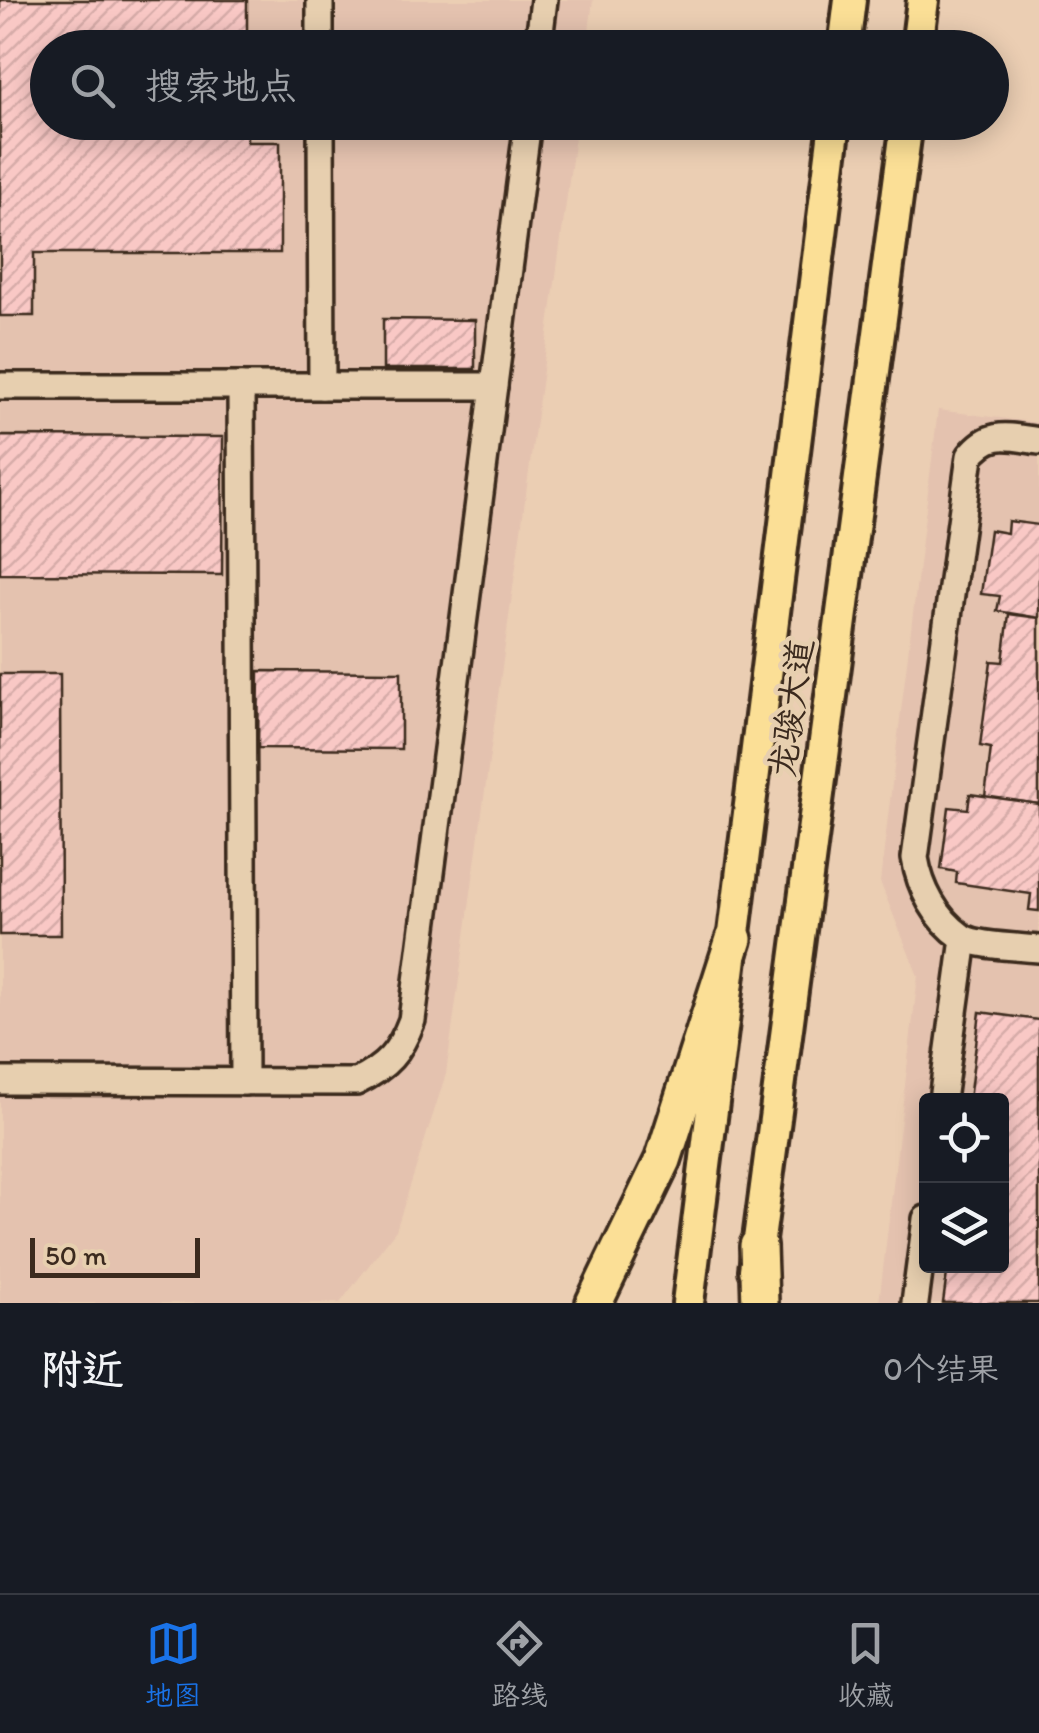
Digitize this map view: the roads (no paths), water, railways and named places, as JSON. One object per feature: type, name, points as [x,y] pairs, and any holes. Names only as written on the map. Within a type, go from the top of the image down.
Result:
[{"type":"highway","points":[[594,1303],[663,1160],[734,939]]},
{"type":"highway","points":[[758,1246],[760,1303]]},
{"type":"main road","points":[[846,30],[850,0]]},
{"type":"main road","points":[[919,30],[923,0]]},
{"type":"main road","name":"龙骏大道","points":[[688,1303],[833,140]]},
{"type":"main road","name":"龙骏大道","points":[[750,1303],[905,140]]},
{"type":"street","points":[[320,0],[320,30]]},
{"type":"street","points":[[540,30],[544,0]]},
{"type":"street","points":[[321,140],[322,386]]},
{"type":"street","points":[[0,1081],[356,1082],[381,1070],[402,1049],[412,1020],[526,140]]},
{"type":"street","points":[[0,386],[494,386]]},
{"type":"street","points":[[240,386],[244,1082]]},
{"type":"street","points":[[1039,440],[998,436],[980,442],[970,456],[915,858],[927,899],[964,939],[1039,949]]},
{"type":"street","points":[[943,1093],[964,939]]},
{"type":"street","points":[[915,1303],[919,1272]]}]
